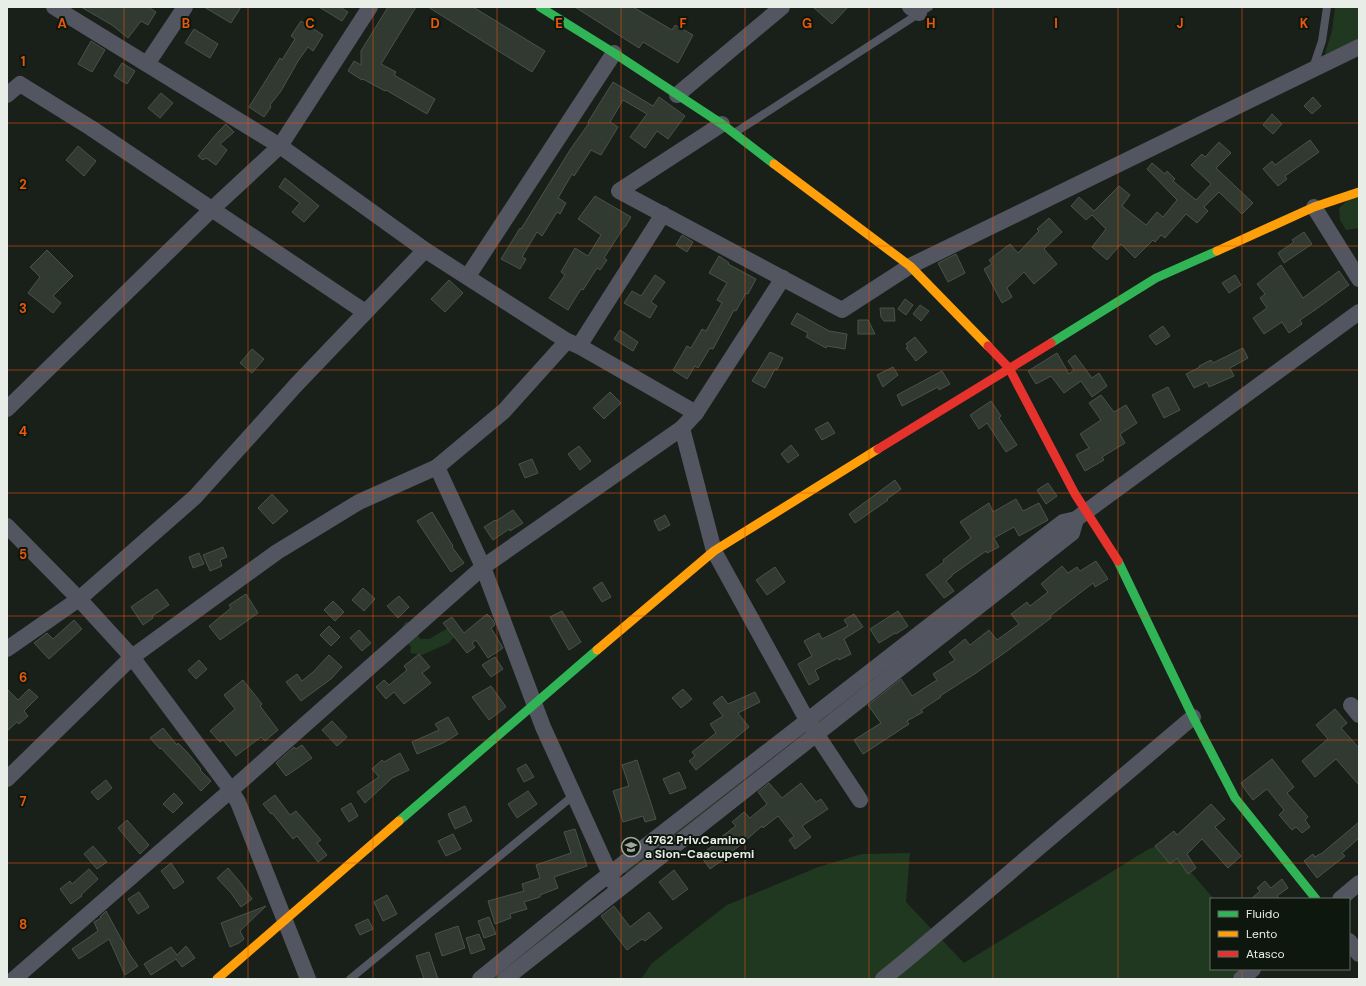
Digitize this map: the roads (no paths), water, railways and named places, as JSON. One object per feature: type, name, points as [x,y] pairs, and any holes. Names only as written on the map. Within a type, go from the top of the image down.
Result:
[{"type":"street","points":[[54,7],[280,146],[425,250],[573,344],[696,413]]},
{"type":"street","points":[[147,64],[185,7]]},
{"type":"street","points":[[7,409],[211,210],[280,146],[370,7]]},
{"type":"street","points":[[677,95],[782,7]]},
{"type":"street","points":[[552,10],[728,129],[910,266],[1009,368],[1075,494],[1081,515],[1117,559],[1193,717],[1235,798],[1315,898]]},
{"type":"street","points":[[728,129],[619,191],[842,310],[910,266],[1359,47]]},
{"type":"street","points":[[468,276],[614,53]]},
{"type":"street","points":[[7,95],[20,84],[91,128],[365,312]]},
{"type":"street","points":[[217,979],[534,704],[714,551],[1156,278],[1314,207],[1359,192]]},
{"type":"street","points":[[1314,207],[1359,279]]},
{"type":"street","points":[[7,779],[132,657],[284,548],[359,502],[438,467],[504,411],[573,344],[663,214]]},
{"type":"street","points":[[7,649],[78,599],[194,497],[296,385],[425,250]]},
{"type":"street","points":[[14,979],[484,567],[682,428],[696,413],[783,278]]},
{"type":"street","points":[[480,979],[610,874],[812,727],[1072,533],[1081,515],[1359,312]]},
{"type":"street","points":[[682,428],[714,551],[812,727],[860,800]]},
{"type":"street","points":[[438,467],[484,567],[543,727],[617,890]]},
{"type":"street","points":[[7,526],[132,657],[228,786],[238,802],[308,979]]},
{"type":"street","points":[[883,979],[1193,717]]},
{"type":"street","points":[[505,979],[617,890],[812,727]]},
{"type":"street","points":[[1341,898],[1359,883]]},
{"type":"street","points":[[1350,942],[1359,954]]},
{"type":"street","points":[[1241,979],[1252,970]]},
{"type":"lane","points":[[1313,70],[1322,41],[1328,7]]},
{"type":"lane","points":[[728,129],[919,9]]},
{"type":"lane","points":[[350,979],[574,795]]},
{"type":"place","name":"4762 Priv.Camino a Sion-Caacupemi","points":[[631,847]]}]
